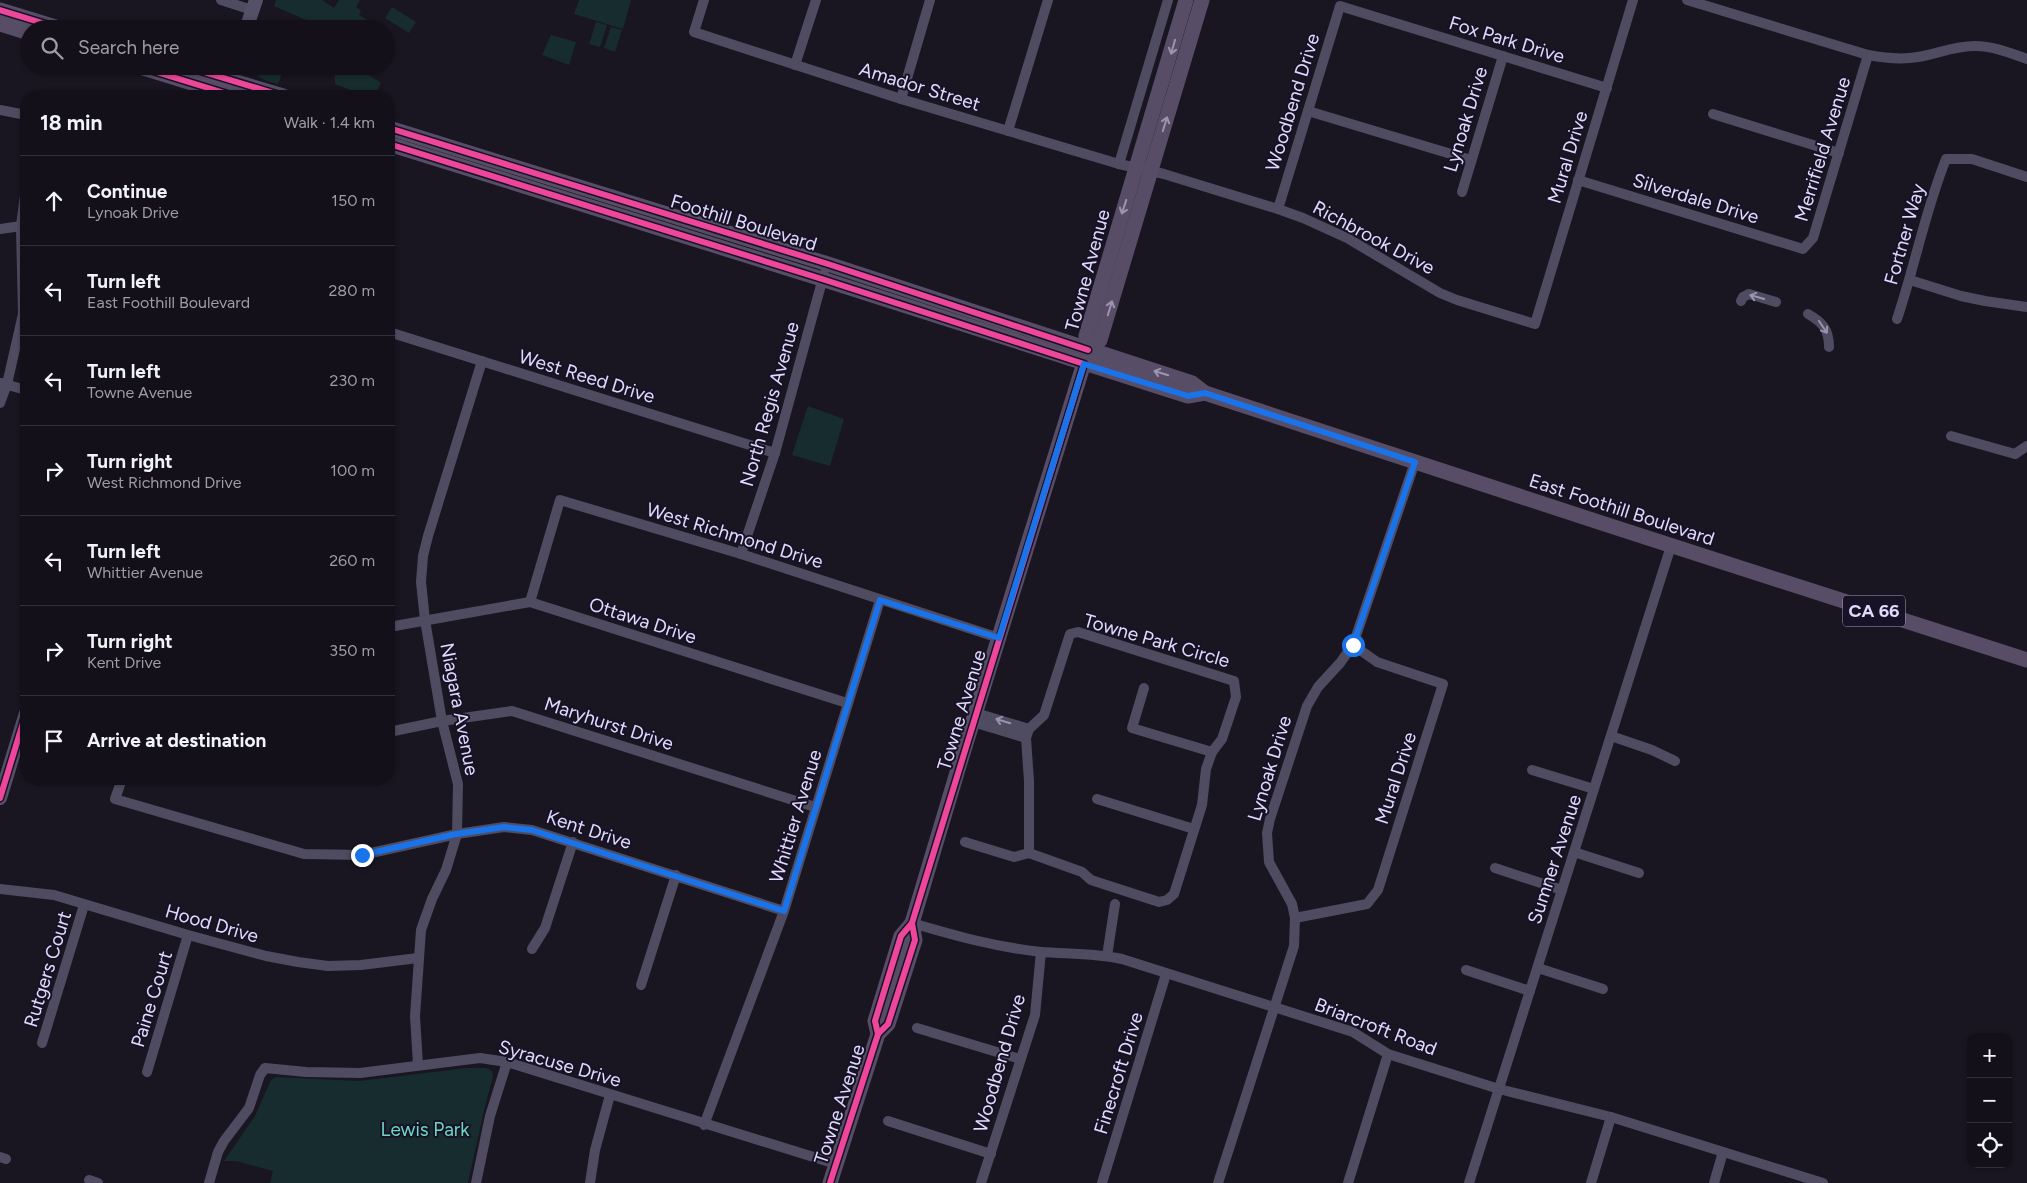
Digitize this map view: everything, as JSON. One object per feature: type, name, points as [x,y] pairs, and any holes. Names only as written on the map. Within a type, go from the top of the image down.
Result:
[{"type":"main road","name":"Towne Avenue","points":[[830,1183],[878,1034],[875,1021],[902,936],[912,924],[1086,357],[1086,336],[1144,169],[1186,0]]},
{"type":"main road","points":[[1144,169],[1202,0]]},
{"type":"main road","points":[[249,20],[254,5]]},
{"type":"main road","points":[[0,10],[33,20]]},
{"type":"main road","points":[[0,24],[20,30]]},
{"type":"main road","points":[[183,75],[256,90]]},
{"type":"main road","points":[[205,75],[224,83]]},
{"type":"main road","name":"Foothill Boulevard","points":[[395,130],[828,264],[1086,357]]},
{"type":"main road","name":"Foothill Boulevard","points":[[395,146],[822,279],[1086,357]]},
{"type":"main road","name":"East Foothill Boulevard","points":[[1086,357],[1188,396],[1205,393],[1671,546],[2027,660]]},
{"type":"main road","points":[[0,798],[20,732]]},
{"type":"street","points":[[221,0],[254,5]]},
{"type":"street","name":"Amador Street","points":[[704,0],[694,32],[901,99],[1119,164],[1144,169]]},
{"type":"street","points":[[795,65],[816,0]]},
{"type":"street","points":[[901,99],[930,0]]},
{"type":"street","points":[[1008,131],[1048,0]]},
{"type":"street","points":[[1119,164],[1168,0]]},
{"type":"street","name":"Mural Drive","points":[[1535,324],[1633,0]]},
{"type":"street","points":[[1688,0],[1868,55],[1908,59],[1957,47],[1974,46],[2000,50],[2027,59]]},
{"type":"street","name":"Fox Park Drive","points":[[1340,6],[1607,88]]},
{"type":"street","name":"Woodbend Drive","points":[[1278,208],[1340,6]]},
{"type":"street","name":"Merrifield Avenue","points":[[1803,249],[1813,238],[1868,55]]},
{"type":"street","name":"Lynoak Drive","points":[[1462,192],[1502,56]]},
{"type":"street","points":[[0,110],[20,114]]},
{"type":"street","points":[[1308,111],[1471,160]]},
{"type":"street","points":[[1713,114],[1839,153]]},
{"type":"street","name":"Fortner Way","points":[[1897,319],[1939,176],[1946,159],[1972,159],[2027,177]]},
{"type":"street","name":"Richbrook Drive","points":[[1144,169],[1278,208],[1329,228],[1457,300],[1535,324]]},
{"type":"street","name":"Silverdale Drive","points":[[1578,180],[1803,249]]},
{"type":"street","points":[[0,229],[20,226]]},
{"type":"street","name":"North Regis Avenue","points":[[741,554],[775,452],[822,279],[828,264]]},
{"type":"street","points":[[1910,280],[1961,296],[2027,307]]},
{"type":"street","points":[[1741,300],[1749,294],[1776,302]]},
{"type":"street","points":[[1808,314],[1821,322],[1826,328],[1828,346]]},
{"type":"street","points":[[0,403],[3,384],[20,321]]},
{"type":"street","name":"West Reed Drive","points":[[395,334],[775,452]]},
{"type":"street","name":"Niagara Avenue","points":[[418,1065],[415,1016],[421,930],[432,899],[446,870],[456,834],[458,784],[442,721],[425,620],[421,582],[423,556],[482,361]]},
{"type":"street","points":[[3,384],[20,388]]},
{"type":"street","points":[[1951,436],[2015,454],[2027,446]]},
{"type":"street","name":"Lynoak Drive","points":[[1218,1183],[1294,946],[1295,918],[1287,893],[1269,862],[1267,833],[1307,706],[1318,687],[1340,663],[1353,645],[1415,462]]},
{"type":"street","name":"West Richmond Drive","points":[[530,602],[560,500],[741,554],[999,638]]},
{"type":"street","name":"Sumner Avenue","points":[[1469,1183],[1671,546]]},
{"type":"street","name":"Whittier Avenue","points":[[704,1125],[784,911],[880,600]]},
{"type":"street","name":"Ottawa Drive","points":[[395,626],[530,602],[847,703]]},
{"type":"street","name":"Towne Park Circle","points":[[1028,734],[1044,715],[1070,634],[1078,632],[1234,681],[1236,697],[1222,739],[1212,752],[1206,769],[1202,806],[1174,894],[1168,900],[1159,902],[1091,880],[1082,872],[1029,853]]},
{"type":"street","name":"Mural Drive","points":[[1295,918],[1367,904],[1378,890],[1443,684],[1378,662],[1353,645]]},
{"type":"street","points":[[1144,688],[1132,728],[1212,752]]},
{"type":"street","name":"Maryhurst Drive","points":[[395,731],[442,721],[512,711],[815,808]]},
{"type":"street","points":[[965,842],[1014,857],[1029,853],[1030,781],[1028,734],[974,718]]},
{"type":"street","points":[[1611,736],[1652,750],[1676,761]]},
{"type":"street","points":[[1532,770],[1594,789]]},
{"type":"street","name":"Kent Drive","points":[[120,785],[115,799],[304,854],[362,855],[456,834],[504,827],[532,830],[784,911]]},
{"type":"street","points":[[1098,799],[1194,830]]},
{"type":"street","points":[[532,949],[545,928],[573,842]]},
{"type":"street","points":[[1574,852],[1639,873]]},
{"type":"street","points":[[1495,868],[1562,890]]},
{"type":"street","points":[[641,985],[676,875]]},
{"type":"street","name":"Hood Drive","points":[[0,888],[54,895],[266,956],[328,966],[361,966],[418,958]]},
{"type":"street","points":[[1108,956],[1115,904]]},
{"type":"street","name":"Rutgers Court","points":[[42,1043],[84,905]]},
{"type":"street","name":"Briarcroft Road","points":[[912,924],[979,943],[1041,952],[1108,956],[1353,1032],[1388,1054],[1499,1089],[1611,1117],[1822,1183]]},
{"type":"street","name":"Paine Court","points":[[147,1072],[188,935]]},
{"type":"street","name":"Woodbend Drive","points":[[981,1183],[1035,1015],[1041,952]]},
{"type":"street","points":[[1538,968],[1603,989]]},
{"type":"street","points":[[1466,970],[1530,991]]},
{"type":"street","name":"Finecroft Drive","points":[[1102,1183],[1166,974]]},
{"type":"street","points":[[917,1028],[1020,1059]]},
{"type":"street","points":[[1348,1183],[1388,1054]]},
{"type":"street","name":"Syracuse Drive","points":[[209,1183],[218,1152],[249,1108],[260,1075],[265,1068],[306,1072],[360,1073],[480,1058],[507,1062],[704,1125],[836,1164]]},
{"type":"street","points":[[476,1183],[490,1116],[507,1062]]},
{"type":"street","points":[[590,1183],[595,1150],[610,1095]]},
{"type":"street","points":[[1591,1183],[1611,1117]]},
{"type":"street","points":[[888,1121],[991,1154]]},
{"type":"street","points":[[1714,1183],[1723,1152]]},
{"type":"green space","points":[[276,0],[322,0],[334,8],[339,0],[360,0],[356,7],[361,11],[359,15],[367,20],[306,20],[274,6]]},
{"type":"green space","points":[[579,0],[631,0],[623,29],[574,14]]},
{"type":"green space","points":[[392,7],[416,22],[409,33],[395,24],[395,20],[385,18]]},
{"type":"green space","points":[[596,22],[607,25],[600,47],[589,44]]},
{"type":"green space","points":[[611,27],[622,30],[615,52],[604,48]]},
{"type":"green space","points":[[551,35],[576,42],[569,65],[542,55]]},
{"type":"green space","points":[[257,75],[281,76],[278,84]]},
{"type":"green space","points":[[334,75],[369,75],[381,83],[377,90],[350,90],[335,84]]},
{"type":"green space","points":[[808,406],[844,419],[830,466],[792,455]]},
{"type":"green space","name":"Lewis Park","points":[[467,1068],[487,1068],[492,1071],[493,1077],[468,1183],[270,1183],[273,1171],[236,1161],[224,1161],[255,1116],[271,1080],[276,1077],[359,1081]]},
{"type":"cycle path","points":[[0,10],[33,20]]},
{"type":"cycle path","points":[[166,75],[215,90]]},
{"type":"cycle path","points":[[214,75],[263,90]]},
{"type":"cycle path","points":[[395,130],[828,264],[1088,350]]},
{"type":"cycle path","points":[[395,146],[822,279],[1084,364],[912,923],[901,936],[875,1021],[878,1034]]},
{"type":"cycle path","points":[[0,798],[20,733]]},
{"type":"cycle path","points":[[830,1183],[878,1034],[888,1024],[915,940],[912,923]]},
{"type":"route","points":[[362,855],[456,834],[504,827],[532,830],[784,911],[880,600],[999,638],[1084,364],[1188,396],[1205,393],[1415,462],[1353,645]]}]
